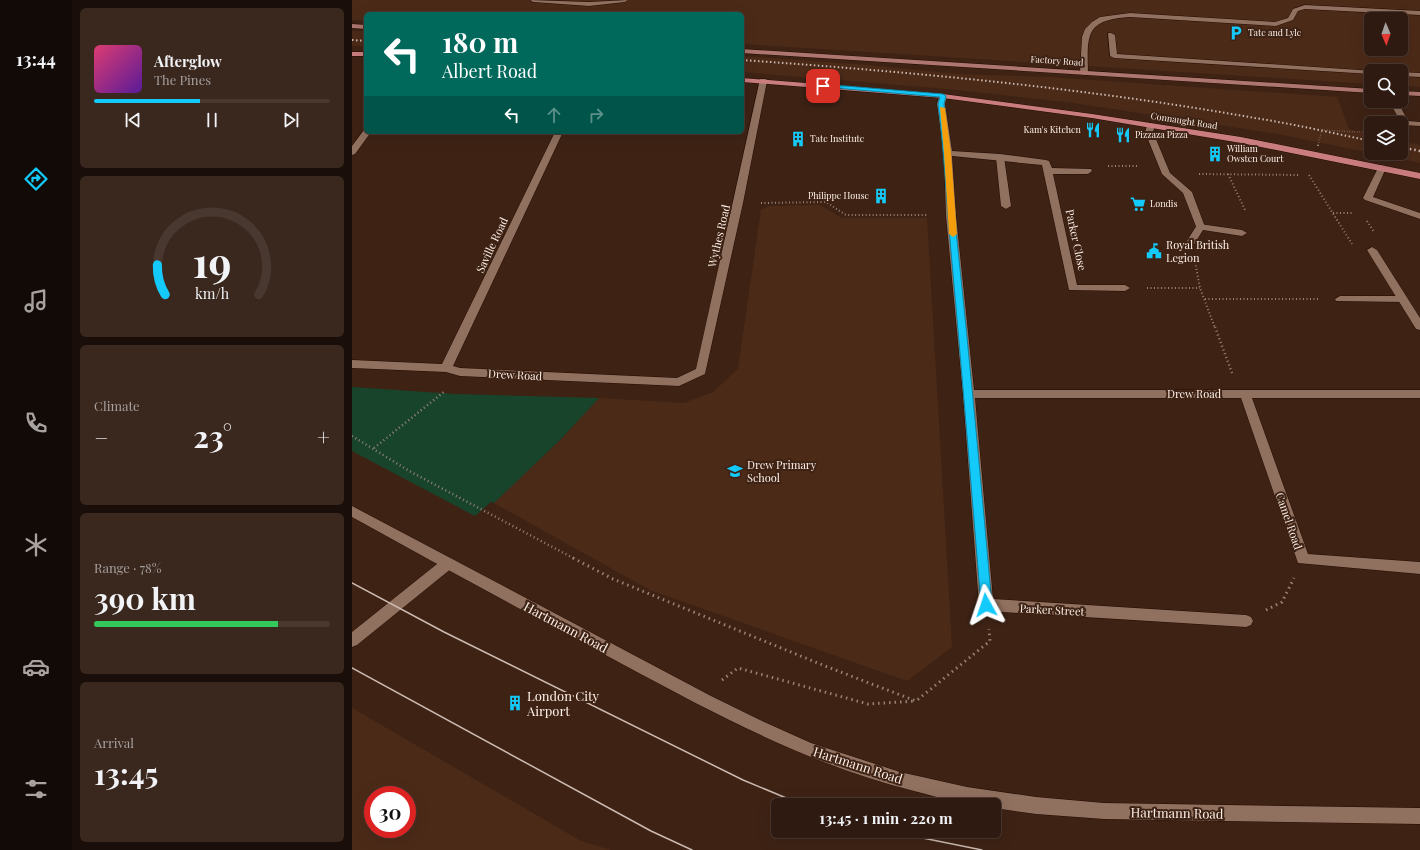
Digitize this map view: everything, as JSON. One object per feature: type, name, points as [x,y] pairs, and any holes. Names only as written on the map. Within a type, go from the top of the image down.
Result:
[{"type":"main road","points":[[352,54],[364,54]]},
{"type":"main road","name":"Connaught Road","points":[[744,80],[943,96],[1151,125],[1241,140],[1329,159],[1420,176]]},
{"type":"street","points":[[533,0],[589,4],[625,0]]},
{"type":"street","points":[[1084,73],[1084,41],[1088,28],[1109,17],[1130,15],[1276,24],[1291,19],[1295,10],[1305,7],[1420,13]]},
{"type":"street","points":[[352,26],[364,27]]},
{"type":"street","points":[[1111,35],[1114,56],[1364,72]]},
{"type":"street","name":"Factory Road","points":[[744,51],[1364,91]]},
{"type":"street","points":[[1408,74],[1420,75]]},
{"type":"street","name":"Wythes Road","points":[[679,382],[700,371],[738,203],[763,81]]},
{"type":"street","points":[[1408,93],[1420,94]]},
{"type":"street","points":[[943,96],[941,104],[948,153],[951,216],[969,394],[986,605]]},
{"type":"street","points":[[1397,108],[1405,124],[1420,124]]},
{"type":"street","points":[[1151,125],[1149,132],[1165,170],[1187,192],[1200,227]]},
{"type":"street","points":[[352,152],[366,134]]},
{"type":"street","name":"Saville Road","points":[[446,368],[558,134]]},
{"type":"street","points":[[948,153],[1000,157],[1046,163],[1048,171],[1088,171]]},
{"type":"street","points":[[1000,157],[1006,206]]},
{"type":"street","points":[[1382,168],[1368,198],[1420,216]]},
{"type":"street","name":"Parker Close","points":[[1048,171],[1073,288],[1125,288]]},
{"type":"street","points":[[1200,227],[1242,233]]},
{"type":"street","points":[[1190,244],[1200,227]]},
{"type":"street","points":[[1372,250],[1420,327]]},
{"type":"street","points":[[1340,299],[1402,298]]},
{"type":"street","name":"Drew Road","points":[[352,364],[446,368],[460,372],[679,382]]},
{"type":"street","name":"Drew Road","points":[[969,394],[1420,394]]},
{"type":"street","name":"Camel Road","points":[[1242,394],[1302,559],[1420,568]]},
{"type":"street","name":"Hartmann Road","points":[[352,511],[447,564],[761,729],[833,759],[882,775],[966,794],[1060,809],[1112,812],[1420,816]]},
{"type":"street","points":[[352,641],[447,564]]},
{"type":"street","name":"Parker Street","points":[[986,605],[1246,621]]},
{"type":"path","points":[[1318,146],[1322,130],[1364,131]]},
{"type":"path","points":[[1329,159],[1321,175],[1309,175],[1351,244],[1357,244]]},
{"type":"path","points":[[1088,171],[1091,166],[1302,175]]},
{"type":"path","points":[[1332,213],[1362,213],[1378,201]]},
{"type":"path","points":[[738,203],[826,202],[846,215],[951,216]]},
{"type":"path","points":[[1362,213],[1377,237]]},
{"type":"path","points":[[1190,244],[1200,288],[1242,394]]},
{"type":"path","points":[[1125,288],[1200,288]]},
{"type":"path","points":[[1205,299],[1340,299]]},
{"type":"path","points":[[374,448],[453,384],[460,372]]},
{"type":"path","points":[[352,436],[374,448],[411,472],[613,579],[826,666],[916,700]]},
{"type":"path","points":[[1246,621],[1282,602],[1302,559]]},
{"type":"path","points":[[722,680],[738,668],[868,704],[883,704],[916,700],[990,641],[986,605]]},
{"type":"shaded area","points":[[352,0],[1420,0],[1420,87],[1408,86],[1408,64],[1364,64],[1364,84],[744,44],[744,12],[364,12],[364,21],[352,20]]},
{"type":"shaded area","points":[[352,31],[364,31],[364,46],[352,46]]},
{"type":"shaded area","points":[[744,56],[868,65],[956,74],[1048,77],[1337,97],[1349,129],[1364,132],[1364,152],[1278,134],[1073,103],[948,89],[744,72]]},
{"type":"shaded area","points":[[1408,142],[1420,145],[1420,163],[1405,160],[1408,160]]},
{"type":"shaded area","name":"Drew Primary School","points":[[820,205],[842,218],[927,218],[952,647],[907,681],[650,590],[494,503],[561,439],[599,398],[684,403],[713,392],[738,369],[761,210],[769,206]]},
{"type":"shaded area","points":[[352,708],[581,841],[611,850],[352,850]]},
{"type":"green space","points":[[352,387],[455,394],[599,398],[561,439],[494,503],[491,502],[475,516],[352,451]]},
{"type":"tram line","points":[[352,583],[444,632],[743,780],[786,798]]},
{"type":"tram line","points":[[352,668],[651,831],[692,850]]},
{"type":"tram line","points":[[923,838],[982,850]]},
{"type":"railway","points":[[352,40],[364,41]]},
{"type":"railway","points":[[744,60],[1000,82],[1128,98],[1270,120],[1364,140]]},
{"type":"railway","points":[[1408,148],[1420,151]]},
{"type":"slow traffic","points":[[942,108],[948,153],[953,234]]},
{"type":"place","name":"Tate and Lyle","points":[[1236,33]]},
{"type":"place","name":"Kam's Kitchen","points":[[1093,130]]},
{"type":"place","name":"Pizzaza Pizza","points":[[1123,135]]},
{"type":"place","name":"Tate Institute","points":[[798,139]]},
{"type":"place","name":"William Owsten Court","points":[[1215,154]]},
{"type":"place","name":"Philippe House","points":[[881,196]]},
{"type":"place","name":"Londis","points":[[1138,204]]},
{"type":"place","name":"Royal British Legion","points":[[1154,251]]},
{"type":"place","name":"Drew Primary School","points":[[735,471]]},
{"type":"place","name":"London City Airport","points":[[515,703]]},
{"type":"route","points":[[823,86],[877,89],[943,96],[941,104],[948,153],[951,216],[969,394],[986,605]]}]
